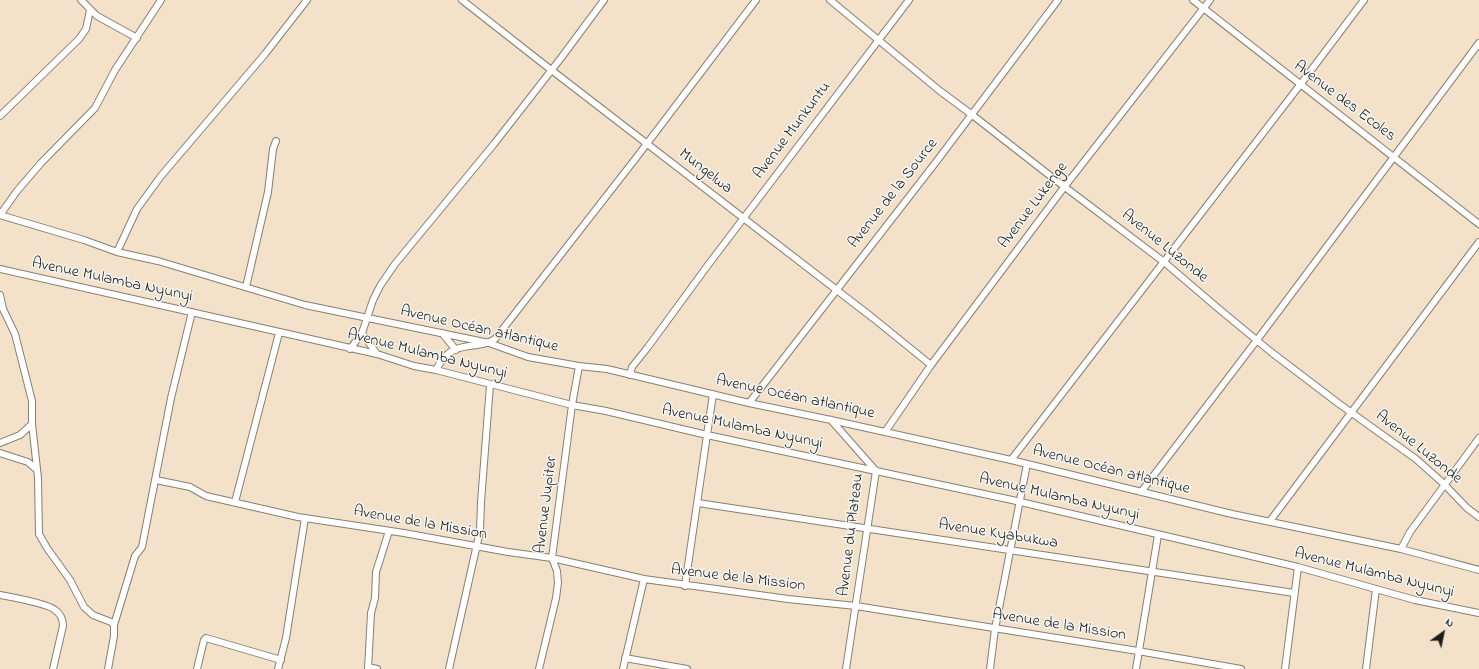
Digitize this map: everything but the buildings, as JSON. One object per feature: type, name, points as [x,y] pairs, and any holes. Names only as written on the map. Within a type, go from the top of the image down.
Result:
[{"type":"street","points":[[81,0],[97,16],[137,38]]},
{"type":"street","points":[[0,215],[17,191],[41,163],[95,108],[115,70],[161,0]]},
{"type":"street","points":[[117,252],[137,209],[161,176],[266,54],[306,0]]},
{"type":"street","name":"Mungelwa","points":[[462,0],[836,289],[931,365]]},
{"type":"street","points":[[350,349],[362,333],[372,300],[395,264],[494,144],[604,0]]},
{"type":"street","points":[[436,370],[442,358],[456,350],[489,343],[495,339],[647,144],[756,0]]},
{"type":"street","name":"Avenue Luzonde","points":[[830,0],[940,91],[1164,262],[1219,309],[1322,391],[1416,459],[1444,484],[1467,508],[1479,517]]},
{"type":"street","name":"Avenue Munkuntu","points":[[630,375],[632,367],[909,0]]},
{"type":"street","name":"Avenue de la Source","points":[[749,402],[936,162],[1058,0]]},
{"type":"street","name":"Avenue des Ecoles","points":[[1193,0],[1479,224]]},
{"type":"street","name":"Avenue Lukenge","points":[[885,432],[931,365],[1065,186],[1210,0]]},
{"type":"street","points":[[1011,460],[1364,0]]},
{"type":"street","points":[[0,116],[79,39],[86,29],[90,10]]},
{"type":"street","points":[[1141,492],[1257,340],[1479,43]]},
{"type":"street","points":[[246,287],[268,192],[273,148],[276,141]]},
{"type":"street","name":"Avenue Mulamba Nyunyi","points":[[0,215],[40,228],[69,235],[107,248]]},
{"type":"street","points":[[1270,522],[1479,242]]},
{"type":"street","name":"Avenue Océan atlantique","points":[[107,248],[117,252],[158,261],[305,305],[489,343],[528,357],[579,366],[607,369],[1011,460],[1232,514],[1401,549],[1479,570]]},
{"type":"street","name":"Avenue Mulamba Nyunyi","points":[[0,270],[377,354],[414,366],[436,370],[572,405],[606,411],[708,435],[1020,502],[1298,567],[1415,600],[1479,613]]},
{"type":"street","points":[[0,295],[3,309],[15,334],[32,401],[32,424],[37,470],[39,534],[70,580],[84,607],[93,614],[111,622],[114,625]]},
{"type":"street","points":[[108,669],[114,636],[114,625],[135,556],[142,547],[172,398],[192,312]]},
{"type":"street","points":[[235,502],[279,333]]},
{"type":"street","points":[[362,333],[377,354]]},
{"type":"street","points":[[442,333],[456,350]]},
{"type":"street","name":"Avenue Jupiter","points":[[539,669],[558,584],[557,571],[552,558],[572,405],[579,366]]},
{"type":"street","points":[[449,669],[480,531],[490,385]]},
{"type":"street","points":[[685,586],[713,394]]},
{"type":"street","name":"Avenue du Plateau","points":[[831,420],[876,471],[846,669]]},
{"type":"street","points":[[0,443],[20,435],[32,424]]},
{"type":"street","points":[[1401,549],[1410,532],[1479,438]]},
{"type":"street","points":[[0,453],[28,462],[37,470]]},
{"type":"street","points":[[990,669],[995,629],[1027,464]]},
{"type":"street","name":"Avenue de la Mission","points":[[156,480],[190,487],[206,496],[305,518],[552,558],[644,579],[685,586],[856,606],[1241,669]]},
{"type":"street","name":"Avenue Kyabukwa","points":[[698,503],[836,524],[868,527],[1294,593]]},
{"type":"street","points":[[278,669],[286,638],[305,518]]},
{"type":"street","points":[[378,669],[368,668],[371,613],[375,598],[376,572],[389,531]]},
{"type":"street","points":[[1136,669],[1158,535]]},
{"type":"street","points":[[1286,669],[1298,567]]},
{"type":"street","points":[[623,669],[644,579]]},
{"type":"street","points":[[1366,669],[1376,589]]},
{"type":"street","points":[[0,594],[53,608],[63,619],[63,626],[53,669]]},
{"type":"street","points":[[196,669],[204,640],[206,638],[281,660]]},
{"type":"street","points":[[625,658],[688,669]]}]
